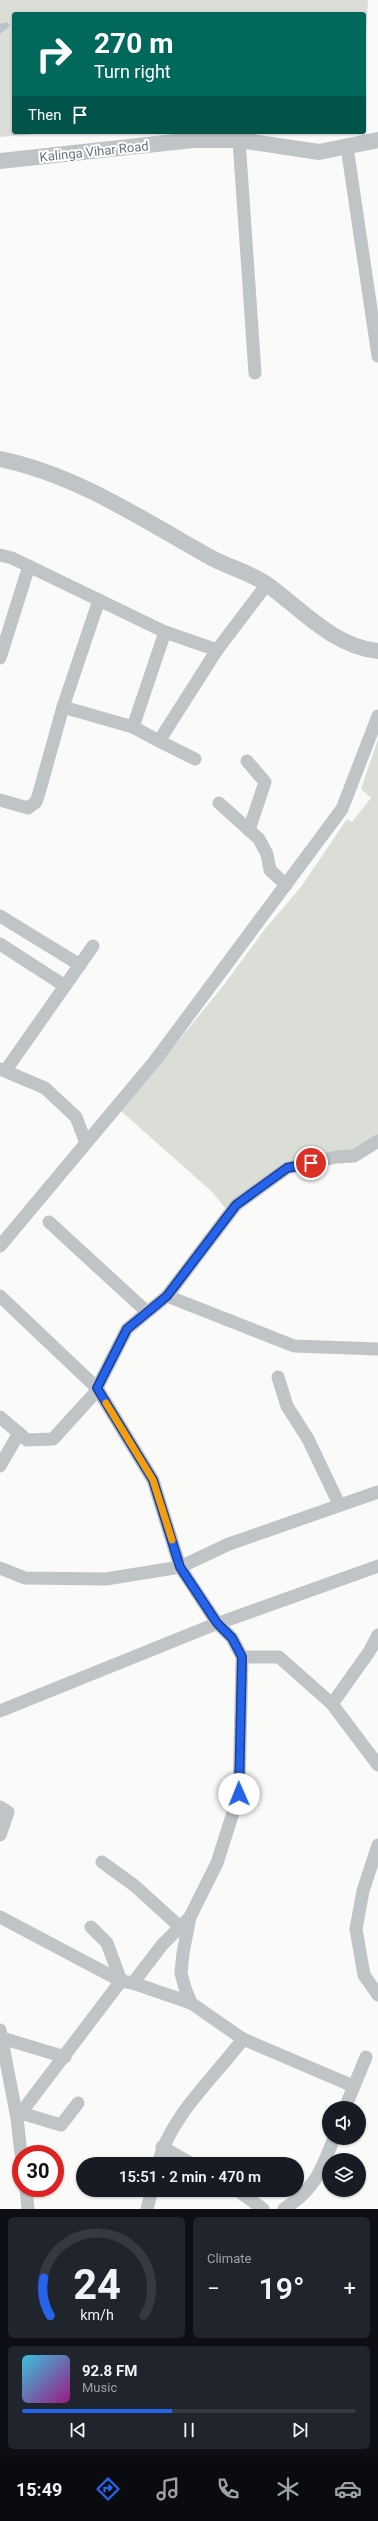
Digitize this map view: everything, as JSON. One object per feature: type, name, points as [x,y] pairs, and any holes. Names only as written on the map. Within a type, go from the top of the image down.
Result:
[{"type":"street","name":"Kalinga Vihar Road","points":[[0,161],[193,140],[239,140],[319,152],[378,140]]},
{"type":"street","points":[[239,140],[255,373]]},
{"type":"street","points":[[347,147],[378,356]]},
{"type":"street","points":[[0,459],[24,464],[94,493],[210,557],[267,584],[300,612],[340,638],[370,651],[378,652]]},
{"type":"street","points":[[0,556],[12,558],[164,632],[217,650]]},
{"type":"street","points":[[0,658],[29,566]]},
{"type":"street","points":[[159,741],[217,650],[267,584]]},
{"type":"street","points":[[0,800],[28,808],[36,802],[52,751],[63,707],[99,600]]},
{"type":"street","points":[[133,727],[164,632]]},
{"type":"street","points":[[63,707],[133,727],[195,759]]},
{"type":"street","points":[[0,1246],[154,1062],[342,809],[378,716]]},
{"type":"street","points":[[247,761],[265,782],[249,830]]},
{"type":"street","points":[[219,803],[249,830],[264,846],[272,873],[286,885]]},
{"type":"street","points":[[0,917],[80,965]]},
{"type":"street","points":[[0,944],[65,986]]},
{"type":"street","points":[[86,1143],[76,1117],[44,1088],[3,1069],[93,946]]},
{"type":"street","points":[[0,1417],[27,1440],[53,1439],[97,1388],[127,1329],[167,1296],[236,1205],[287,1168],[336,1157],[354,1156],[378,1141]]},
{"type":"street","points":[[49,1222],[147,1312]]},
{"type":"street","points":[[0,1296],[97,1388],[153,1480],[180,1567],[217,1623],[232,1638],[242,1657],[239,1794],[217,1863],[190,1917],[181,1973],[191,2004]]},
{"type":"street","points":[[167,1296],[294,1346],[378,1349]]},
{"type":"street","points":[[278,1377],[287,1406],[308,1439],[339,1504]]},
{"type":"street","points":[[0,1466],[19,1434]]},
{"type":"street","points":[[0,1568],[25,1578],[106,1580],[180,1567],[229,1544],[339,1504],[378,1492]]},
{"type":"street","points":[[0,1711],[217,1623],[378,1566]]},
{"type":"street","points":[[332,1704],[369,1652],[378,1635]]},
{"type":"street","points":[[242,1657],[279,1657],[332,1704],[378,1765]]},
{"type":"street","points":[[0,1807],[8,1812],[0,1835]]},
{"type":"street","points":[[378,1845],[362,1891],[356,1929],[364,1975],[378,1995]]},
{"type":"street","points":[[102,1862],[135,1886],[180,1927]]},
{"type":"street","points":[[19,2116],[65,2057],[127,1982],[190,1917]]},
{"type":"street","points":[[0,1918],[127,1982],[191,2004],[243,2039],[352,2086]]},
{"type":"street","points":[[91,1927],[107,1943],[127,1982]]},
{"type":"street","points":[[1,2034],[65,2057]]},
{"type":"street","points":[[1,2034],[19,2116],[21,2145]]},
{"type":"street","points":[[160,2157],[162,2147],[173,2128],[243,2039]]},
{"type":"street","points":[[347,2101],[352,2086],[366,2057]]},
{"type":"street","points":[[19,2116],[61,2125],[78,2103]]},
{"type":"street","points":[[284,2209],[306,2192],[319,2177],[331,2145]]},
{"type":"street","points":[[162,2147],[180,2157]]},
{"type":"street","points":[[27,2197],[28,2209]]},
{"type":"street","points":[[147,2209],[150,2197]]},
{"type":"street","points":[[247,2197],[263,2209]]},
{"type":"shaded area","points":[[0,0],[368,0],[366,30],[366,12],[12,12],[12,134],[35,134],[0,137]]},
{"type":"shaded area","points":[[7,22],[10,26],[0,34],[0,24]]},
{"type":"shaded area","points":[[378,739],[378,1139],[351,1154],[283,1167],[227,1210],[211,1191],[121,1111],[223,986],[265,929],[301,887],[347,819],[352,822],[371,798],[361,789]]},
{"type":"slow traffic","points":[[106,1403],[153,1480],[172,1540]]},
{"type":"route","points":[[239,1794],[242,1657],[232,1638],[217,1623],[180,1567],[153,1480],[97,1388],[111,1364],[127,1329],[167,1296],[236,1205],[287,1168],[311,1163]]}]
